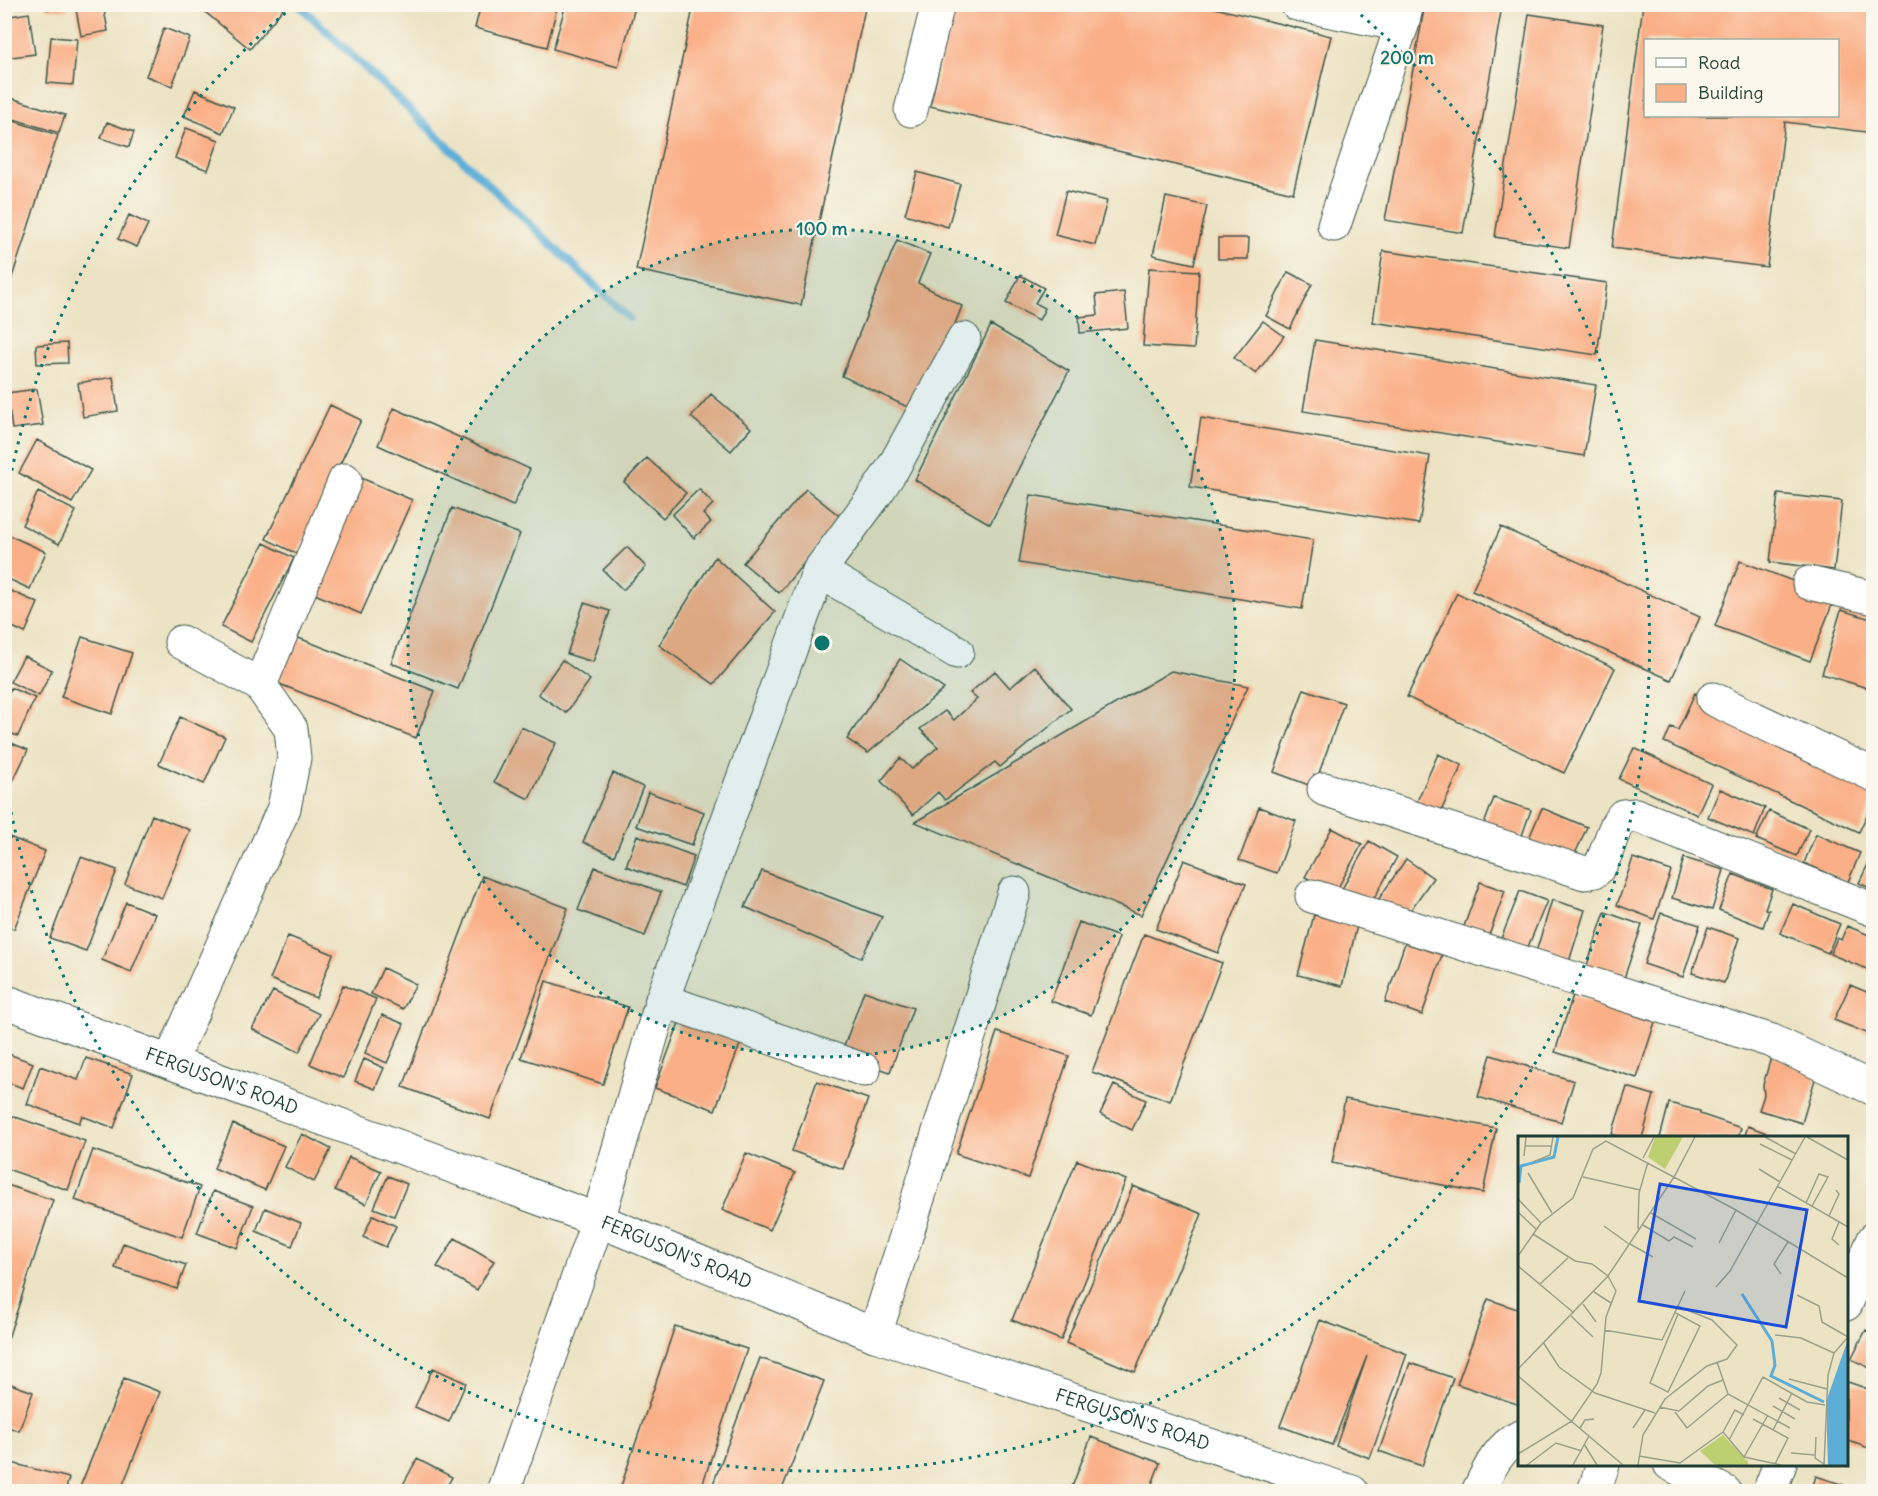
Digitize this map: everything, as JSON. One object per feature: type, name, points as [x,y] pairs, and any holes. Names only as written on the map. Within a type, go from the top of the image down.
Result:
[{"type":"street","points":[[911,110],[938,4]]},
{"type":"street","points":[[1297,4],[1404,15],[1334,225]]},
{"type":"street","points":[[503,1491],[598,1220],[662,1000],[819,572],[892,468],[964,339]]},
{"type":"street","points":[[260,685],[345,480]]},
{"type":"street","points":[[819,572],[957,652]]},
{"type":"street","points":[[1809,583],[1874,598]]},
{"type":"street","points":[[170,1062],[284,808],[294,758],[291,729],[260,685],[181,642]]},
{"type":"street","points":[[1713,699],[1874,775]]},
{"type":"street","points":[[1324,789],[1585,873],[1594,871],[1600,865],[1617,822],[1623,816],[1636,815],[1874,910]]},
{"type":"street","points":[[875,1335],[1014,893]]},
{"type":"street","points":[[1312,896],[1772,1041],[1874,1089]]},
{"type":"street","points":[[662,1000],[864,1070]]},
{"type":"street","name":"FERGUSON'S ROAD","points":[[4,1001],[598,1220],[875,1335],[1352,1491]]},
{"type":"street","points":[[1848,1299],[1874,1239]]},
{"type":"street","points":[[1478,1491],[1494,1461],[1512,1441],[1518,1438]]},
{"type":"street","points":[[1594,1491],[1603,1466]]},
{"type":"street","points":[[1674,1466],[1725,1491]]},
{"type":"street","points":[[1769,1491],[1779,1466]]},
{"type":"building","points":[[46,4],[68,4],[68,10],[46,9]]},
{"type":"building","points":[[75,4],[103,4],[108,31],[81,36]]},
{"type":"building","points":[[201,4],[287,4],[250,49],[199,7]]},
{"type":"building","points":[[481,4],[558,4],[547,47],[475,28]]},
{"type":"building","points":[[566,4],[636,4],[618,67],[553,49]]},
{"type":"building","points":[[694,4],[866,4],[801,305],[636,270]]},
{"type":"building","points":[[954,4],[1198,4],[1331,36],[1293,193],[930,106]]},
{"type":"building","points":[[1425,4],[1502,6],[1463,233],[1385,220]]},
{"type":"building","points":[[1643,4],[1828,4],[1874,10],[1874,133],[1785,122],[1767,267],[1612,248]]},
{"type":"building","points":[[29,13],[35,54],[4,58],[4,17]]},
{"type":"building","points":[[1529,14],[1603,25],[1569,248],[1495,237]]},
{"type":"building","points":[[164,28],[190,38],[172,86],[146,76]]},
{"type":"building","points":[[51,37],[77,39],[73,85],[47,83]]},
{"type":"building","points":[[195,90],[234,107],[223,133],[184,116]]},
{"type":"building","points":[[8,97],[65,115],[59,133],[4,116],[4,106]]},
{"type":"building","points":[[4,118],[58,135],[5,299],[4,298]]},
{"type":"building","points":[[107,122],[134,132],[129,147],[101,138]]},
{"type":"building","points":[[186,128],[219,140],[208,170],[175,158]]},
{"type":"building","points":[[917,172],[960,184],[948,227],[905,214]]},
{"type":"building","points":[[1066,191],[1107,201],[1095,245],[1055,235]]},
{"type":"building","points":[[1166,197],[1207,206],[1194,264],[1153,255]]},
{"type":"building","points":[[129,215],[148,224],[137,247],[118,239]]},
{"type":"building","points":[[1218,238],[1249,238],[1248,259],[1218,259]]},
{"type":"building","points":[[897,240],[930,254],[918,283],[962,306],[920,413],[842,376]]},
{"type":"building","points":[[1383,251],[1607,283],[1597,355],[1373,322]]},
{"type":"building","points":[[1149,268],[1199,271],[1194,349],[1143,346]]},
{"type":"building","points":[[1288,272],[1312,284],[1290,329],[1266,316]]},
{"type":"building","points":[[1020,275],[1044,288],[1035,303],[1045,308],[1039,320],[1006,303]]},
{"type":"building","points":[[1124,292],[1128,328],[1080,333],[1079,317],[1098,315],[1096,295]]},
{"type":"building","points":[[1263,321],[1284,336],[1256,374],[1234,358]]},
{"type":"building","points":[[991,325],[1069,371],[990,524],[915,480]]},
{"type":"building","points":[[1315,340],[1596,385],[1584,456],[1303,411]]},
{"type":"building","points":[[67,343],[68,363],[37,364],[36,345]]},
{"type":"building","points":[[113,377],[118,411],[83,417],[78,383]]},
{"type":"building","points":[[37,389],[43,425],[12,429],[7,393]]},
{"type":"building","points":[[711,394],[751,428],[731,451],[691,417]]},
{"type":"building","points":[[330,405],[361,420],[297,554],[266,539]]},
{"type":"building","points":[[394,408],[530,469],[513,506],[378,445]]},
{"type":"building","points":[[1201,418],[1430,456],[1419,524],[1190,487]]},
{"type":"building","points":[[37,440],[91,470],[72,503],[19,473]]},
{"type":"building","points":[[647,458],[686,493],[663,518],[624,482]]},
{"type":"building","points":[[359,477],[412,500],[361,614],[308,591]]},
{"type":"building","points":[[699,489],[713,504],[703,514],[711,522],[694,538],[672,515]]},
{"type":"building","points":[[806,489],[842,518],[779,593],[743,563]]},
{"type":"building","points":[[38,492],[76,511],[59,544],[22,525]]},
{"type":"building","points":[[1778,494],[1842,501],[1834,570],[1770,562]]},
{"type":"building","points":[[1031,495],[1313,540],[1302,609],[1019,563]]},
{"type":"building","points":[[452,508],[520,534],[458,689],[391,663]]},
{"type":"building","points":[[1501,527],[1700,617],[1671,680],[1472,591]]},
{"type":"building","points":[[4,533],[46,552],[30,589],[4,577]]},
{"type":"building","points":[[264,543],[294,558],[251,642],[221,627]]},
{"type":"building","points":[[627,547],[646,567],[623,590],[603,570]]},
{"type":"building","points":[[715,557],[775,612],[714,684],[659,645]]},
{"type":"building","points":[[1740,561],[1835,597],[1810,661],[1715,626]]},
{"type":"building","points":[[4,588],[38,603],[25,633],[4,623]]},
{"type":"building","points":[[1457,593],[1615,668],[1564,773],[1407,697]]},
{"type":"building","points":[[584,603],[610,611],[593,662],[567,654]]},
{"type":"building","points":[[1841,610],[1874,620],[1874,690],[1822,674]]},
{"type":"building","points":[[82,637],[132,653],[112,714],[61,697]]},
{"type":"building","points":[[296,637],[435,691],[416,738],[277,683]]},
{"type":"building","points":[[24,656],[52,670],[39,696],[10,682]]},
{"type":"building","points":[[900,659],[944,689],[868,753],[847,739]]},
{"type":"building","points":[[562,660],[590,680],[566,713],[538,694]]},
{"type":"building","points":[[1035,666],[1071,709],[1000,767],[995,762],[945,800],[938,792],[913,815],[881,781],[900,758],[912,769],[938,747],[920,729],[945,711],[954,720],[977,699],[970,693],[995,671],[1010,688]]},
{"type":"building","points":[[1171,671],[1248,686],[1141,915],[915,822]]},
{"type":"building","points":[[11,688],[35,698],[18,736],[4,731],[4,703]]},
{"type":"building","points":[[1304,689],[1344,703],[1314,787],[1274,772]]},
{"type":"building","points":[[1695,693],[1874,776],[1874,800],[1859,832],[1664,742],[1671,727],[1678,730]]},
{"type":"building","points":[[180,717],[225,737],[204,784],[159,764]]},
{"type":"building","points":[[521,727],[556,743],[529,799],[494,782]]},
{"type":"building","points":[[4,740],[28,750],[13,781],[4,777]]},
{"type":"building","points":[[1634,748],[1711,784],[1697,815],[1619,779]]},
{"type":"building","points":[[1438,754],[1462,765],[1438,818],[1414,808]]},
{"type":"building","points":[[613,773],[643,787],[614,856],[583,842]]},
{"type":"building","points":[[1720,789],[1765,808],[1754,836],[1708,817]]},
{"type":"building","points":[[648,792],[704,812],[692,845],[636,826]]},
{"type":"building","points":[[1494,798],[1531,810],[1519,844],[1481,832]]},
{"type":"building","points":[[1259,807],[1296,821],[1277,873],[1239,860]]},
{"type":"building","points":[[1542,808],[1587,827],[1570,865],[1526,845]]},
{"type":"building","points":[[1769,811],[1809,829],[1797,856],[1756,839]]},
{"type":"building","points":[[152,815],[190,830],[162,898],[125,884]]},
{"type":"building","points":[[1332,828],[1362,844],[1335,893],[1305,877]]},
{"type":"building","points":[[1816,834],[1860,853],[1848,882],[1804,863]]},
{"type":"building","points":[[637,835],[694,856],[683,887],[626,866]]},
{"type":"building","points":[[9,837],[45,851],[14,929],[5,926],[5,847]]},
{"type":"building","points":[[1369,841],[1397,857],[1371,904],[1342,889]]},
{"type":"building","points":[[1874,852],[1874,890],[1859,883]]},
{"type":"building","points":[[81,857],[117,870],[86,951],[50,938]]},
{"type":"building","points":[[1633,858],[1671,871],[1654,919],[1617,905]]},
{"type":"building","points":[[1684,858],[1724,870],[1712,910],[1672,898]]},
{"type":"building","points":[[1406,859],[1433,878],[1405,918],[1378,900]]},
{"type":"building","points":[[1184,860],[1246,884],[1218,953],[1156,929]]},
{"type":"building","points":[[595,867],[661,892],[645,936],[578,910]]},
{"type":"building","points":[[762,871],[882,917],[861,958],[745,907]]},
{"type":"building","points":[[1733,874],[1772,889],[1765,909],[1769,910],[1763,927],[1719,910]]},
{"type":"building","points":[[482,876],[568,908],[490,1119],[403,1087]]},
{"type":"building","points":[[1480,882],[1505,891],[1487,941],[1462,932]]},
{"type":"building","points":[[1520,891],[1547,901],[1525,954],[1499,944]]},
{"type":"building","points":[[1552,900],[1585,910],[1568,965],[1535,955]]},
{"type":"building","points":[[126,902],[155,914],[131,972],[102,960]]},
{"type":"building","points":[[1793,904],[1840,924],[1828,953],[1780,933]]},
{"type":"building","points":[[1605,912],[1642,925],[1623,981],[1586,968]]},
{"type":"building","points":[[1661,913],[1700,925],[1683,977],[1644,964]]},
{"type":"building","points":[[1314,915],[1357,926],[1342,986],[1298,975]]},
{"type":"building","points":[[1079,922],[1119,937],[1091,1015],[1051,1001]]},
{"type":"building","points":[[1847,926],[1874,937],[1874,972],[1830,954],[1837,938],[1841,940]]},
{"type":"building","points":[[1708,927],[1739,938],[1724,983],[1692,973]]},
{"type":"building","points":[[1144,934],[1222,963],[1170,1101],[1092,1072]]},
{"type":"building","points":[[288,936],[333,954],[316,998],[270,979]]},
{"type":"building","points":[[1405,943],[1442,955],[1422,1015],[1385,1002]]},
{"type":"building","points":[[383,968],[416,984],[403,1009],[371,994]]},
{"type":"building","points":[[546,981],[628,1007],[603,1084],[521,1058]]},
{"type":"building","points":[[343,985],[376,999],[343,1078],[310,1064]]},
{"type":"building","points":[[1850,985],[1874,995],[1874,1036],[1834,1020]]},
{"type":"building","points":[[273,991],[319,1014],[299,1052],[252,1029]]},
{"type":"building","points":[[864,991],[913,1008],[890,1072],[841,1055]]},
{"type":"building","points":[[1573,995],[1655,1022],[1637,1078],[1555,1052]]},
{"type":"building","points":[[382,1015],[404,1024],[387,1063],[365,1053]]},
{"type":"building","points":[[680,1020],[741,1042],[715,1110],[655,1088]]},
{"type":"building","points":[[997,1032],[1069,1056],[1028,1178],[956,1154]]},
{"type":"building","points":[[6,1053],[33,1063],[23,1088],[4,1081]]},
{"type":"building","points":[[1772,1054],[1816,1076],[1802,1123],[1759,1110]]},
{"type":"building","points":[[1491,1055],[1574,1081],[1561,1122],[1478,1097]]},
{"type":"building","points":[[86,1058],[133,1074],[114,1128],[82,1116],[79,1123],[27,1104],[40,1066],[78,1080]]},
{"type":"building","points":[[364,1059],[384,1068],[375,1089],[355,1081]]},
{"type":"building","points":[[817,1081],[868,1099],[843,1169],[792,1151]]},
{"type":"building","points":[[1114,1085],[1146,1100],[1132,1130],[1100,1114]]},
{"type":"building","points":[[1627,1087],[1654,1095],[1643,1136],[1612,1134]]},
{"type":"building","points":[[1345,1099],[1496,1128],[1483,1193],[1332,1163]]},
{"type":"building","points":[[1669,1103],[1700,1111],[1700,1114],[1741,1128],[1739,1136],[1661,1136]]},
{"type":"building","points":[[4,1113],[85,1141],[68,1190],[4,1168]]},
{"type":"building","points":[[233,1124],[284,1146],[265,1190],[214,1168]]},
{"type":"building","points":[[1748,1126],[1769,1134],[1768,1136],[1745,1136]]},
{"type":"building","points":[[302,1134],[331,1149],[314,1182],[285,1167]]},
{"type":"building","points":[[93,1150],[200,1187],[182,1237],[75,1200]]},
{"type":"building","points":[[746,1153],[795,1173],[770,1230],[722,1210]]},
{"type":"building","points":[[349,1157],[381,1171],[366,1204],[335,1190]]},
{"type":"building","points":[[1077,1160],[1126,1180],[1061,1340],[1012,1320]]},
{"type":"building","points":[[388,1176],[407,1184],[394,1216],[374,1208]]},
{"type":"building","points":[[4,1184],[53,1200],[5,1348],[4,1348]]},
{"type":"building","points":[[1133,1186],[1202,1214],[1135,1372],[1066,1343]]},
{"type":"building","points":[[213,1191],[253,1206],[237,1248],[197,1233]]},
{"type":"building","points":[[265,1208],[301,1223],[292,1246],[256,1231]]},
{"type":"building","points":[[373,1215],[396,1226],[386,1247],[363,1237]]},
{"type":"building","points":[[455,1238],[494,1261],[477,1290],[437,1267]]},
{"type":"building","points":[[123,1243],[186,1265],[177,1289],[115,1268]]},
{"type":"building","points":[[1488,1299],[1518,1309],[1518,1404],[1457,1384]]},
{"type":"building","points":[[1320,1320],[1407,1354],[1370,1458],[1336,1446],[1367,1356],[1332,1445],[1280,1426]]},
{"type":"building","points":[[675,1326],[747,1349],[700,1492],[619,1492]]},
{"type":"building","points":[[1866,1330],[1874,1334],[1874,1370],[1851,1359]]},
{"type":"building","points":[[760,1358],[824,1381],[781,1492],[710,1492]]},
{"type":"building","points":[[1410,1363],[1453,1378],[1422,1466],[1379,1451]]},
{"type":"building","points":[[433,1368],[466,1383],[449,1422],[415,1407]]},
{"type":"building","points":[[124,1378],[160,1392],[120,1492],[78,1492]]},
{"type":"building","points":[[5,1382],[33,1392],[19,1431],[5,1426]]},
{"type":"building","points":[[1848,1382],[1874,1391],[1874,1450],[1848,1441]]},
{"type":"building","points":[[1091,1437],[1160,1463],[1149,1492],[1070,1492]]},
{"type":"building","points":[[417,1459],[452,1477],[444,1492],[399,1492]]},
{"type":"building","points":[[4,1461],[69,1478],[65,1492],[4,1492]]},
{"type":"building","points":[[1816,1476],[1862,1491],[1862,1492],[1811,1492]]},
{"type":"waterway","points":[[298,4],[629,318]]}]
